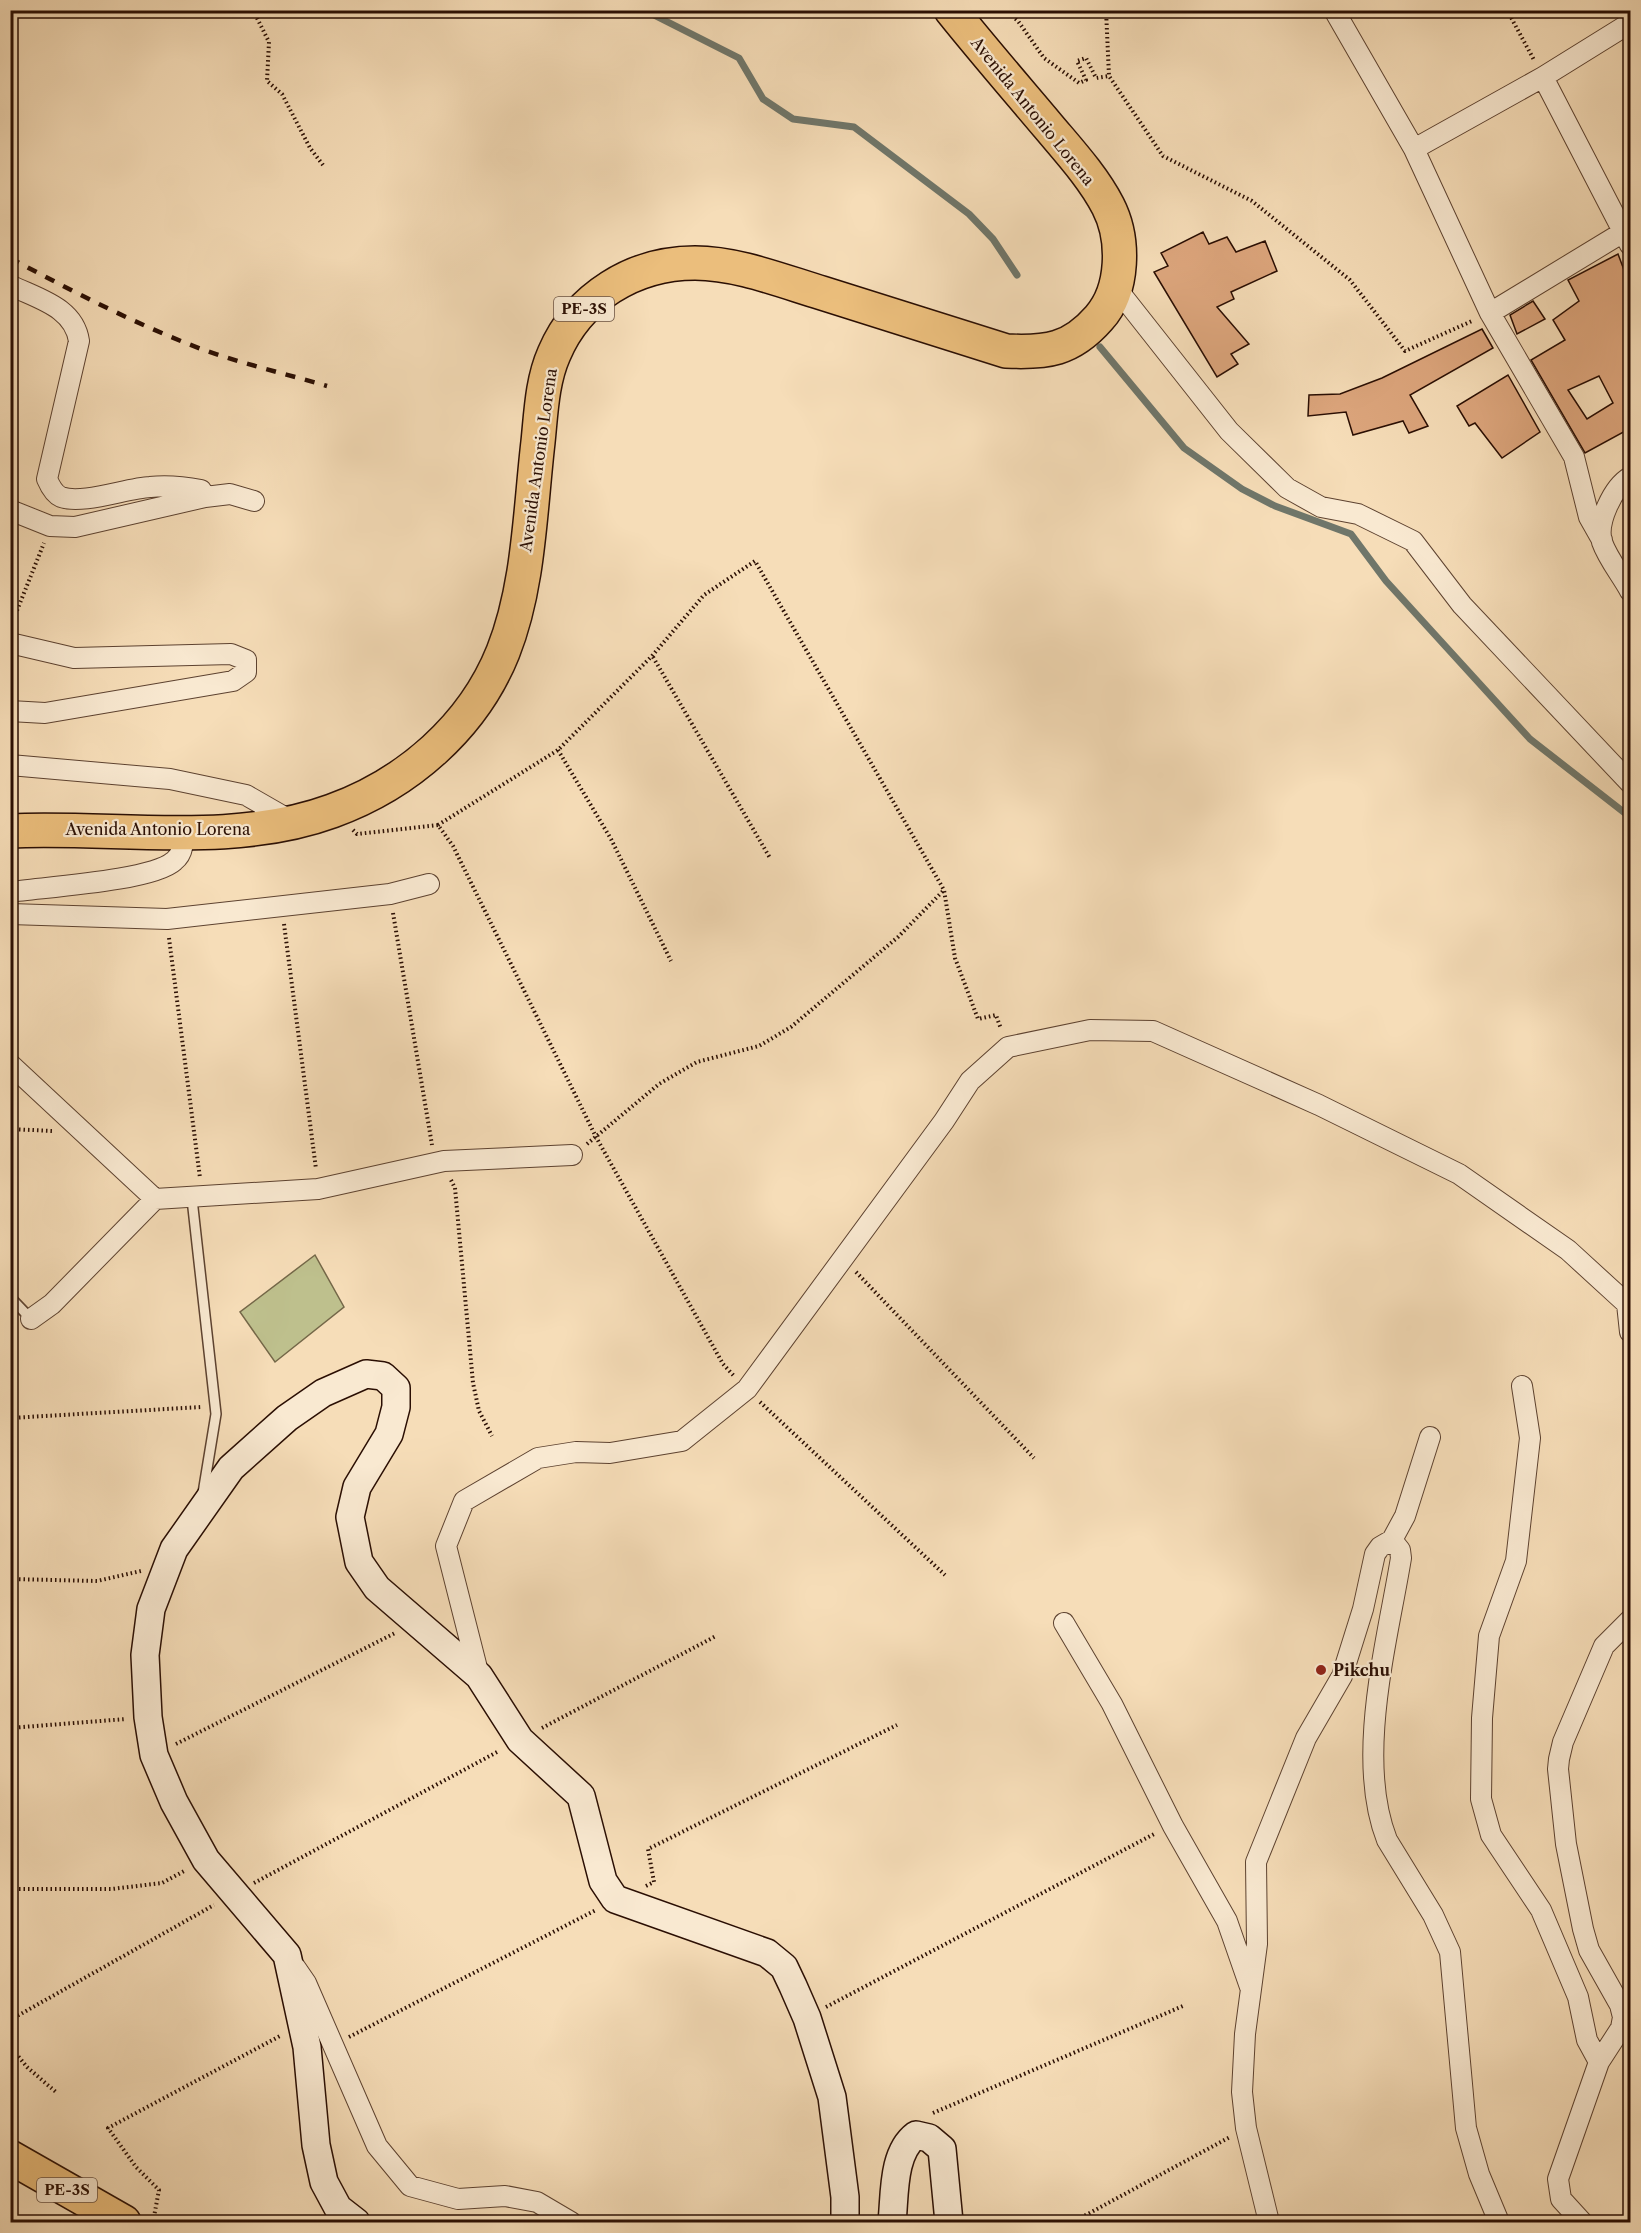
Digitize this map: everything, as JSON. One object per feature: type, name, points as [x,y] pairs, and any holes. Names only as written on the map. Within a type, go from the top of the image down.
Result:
[{"type":"highway","name":"Avenida Antonio Lorena","points":[[10,831],[250,830],[295,823],[334,810],[380,789],[435,749],[458,726],[488,682],[507,638],[519,591],[549,369],[563,336],[572,322],[605,290],[636,273],[674,264],[700,263],[777,279],[1006,351],[1040,352],[1061,347],[1084,334],[1107,310],[1118,289],[1120,272],[1117,241],[1109,207],[1073,156],[951,10]]},
{"type":"highway","name":"PE-3S","points":[[10,2157],[123,2223]]},
{"type":"street","points":[[1334,10],[1414,149],[1490,314],[1574,456],[1589,517],[1630,591]]},
{"type":"street","points":[[1414,149],[1543,77],[1628,21]]},
{"type":"street","points":[[1490,314],[1628,235],[1543,77]]},
{"type":"street","points":[[10,285],[68,314],[77,329],[79,341],[47,479],[51,489],[61,497],[86,498],[149,487],[186,487],[201,489],[205,497]]},
{"type":"street","points":[[1118,289],[1228,431],[1287,488],[1321,507],[1358,514],[1413,541],[1462,604],[1630,783]]},
{"type":"street","points":[[1602,540],[1607,503],[1623,482],[1630,477]]},
{"type":"street","points":[[10,510],[50,526],[75,527],[205,497],[230,494],[254,501]]},
{"type":"street","points":[[10,643],[74,658],[231,654],[246,660],[246,672],[233,681],[45,713],[10,711]]},
{"type":"street","points":[[10,765],[170,779],[246,795],[295,823]]},
{"type":"street","points":[[10,892],[150,873],[174,862],[183,850],[182,831]]},
{"type":"street","points":[[10,914],[166,919],[282,908],[390,894],[429,884]]},
{"type":"street","points":[[479,1676],[446,1546],[464,1501],[538,1458],[576,1452],[610,1453],[682,1442],[747,1389],[944,1121],[970,1081],[1008,1047],[1090,1030],[1153,1031],[1319,1105],[1459,1174],[1568,1250],[1629,1306],[1630,1332]]},
{"type":"street","points":[[10,1064],[155,1199],[197,1199],[318,1189],[444,1161],[572,1155]]},
{"type":"street","points":[[31,1318],[52,1304],[155,1199]]},
{"type":"street","points":[[572,2223],[537,2202],[505,2196],[458,2199],[410,2186],[377,2146],[306,1983],[287,1955],[206,1860],[174,1802],[154,1755],[148,1718],[145,1655],[151,1609],[174,1549],[231,1468],[286,1418],[323,1393],[366,1374],[383,1376],[396,1388],[396,1407],[389,1434],[357,1487],[350,1517],[359,1562],[377,1588],[479,1676],[520,1740],[581,1796],[603,1881],[615,1899],[766,1953],[784,1967],[807,2018],[832,2097],[845,2197],[845,2223]]},
{"type":"street","points":[[1522,1386],[1530,1438],[1516,1561],[1489,1636],[1482,1718],[1481,1799],[1491,1835],[1541,1910],[1578,1997],[1587,2040],[1599,2062]]},
{"type":"street","points":[[1269,2223],[1246,2128],[1242,2092],[1245,2034],[1257,1944],[1258,1854],[1306,1738],[1342,1676],[1363,1609],[1375,1554],[1380,1547],[1392,1539],[1405,1516],[1430,1437]]},
{"type":"street","points":[[1392,1539],[1400,1550],[1401,1558],[1381,1675],[1371,1759],[1384,1834],[1433,1915],[1450,1952],[1466,2128],[1479,2174],[1499,2223]]},
{"type":"street","points":[[1582,2223],[1561,2199],[1558,2179],[1599,2062],[1621,2028],[1623,2017],[1620,2006],[1589,1950],[1582,1929],[1566,1844],[1558,1769],[1563,1742],[1604,1646],[1630,1620]]},
{"type":"street","points":[[1065,1623],[1112,1704],[1173,1826],[1227,1922],[1251,1993]]},
{"type":"street","points":[[287,1955],[307,2047],[316,2145],[324,2182],[338,2208],[356,2223]]},
{"type":"street","points":[[892,2223],[905,2143],[916,2135],[929,2138],[942,2149],[950,2223]]},
{"type":"lane","points":[[197,1199],[216,1406],[200,1514]]},
{"type":"lane","points":[[10,1297],[31,1318]]},
{"type":"path","points":[[253,10],[269,42],[267,81],[282,94],[310,148],[324,165]]},
{"type":"path","points":[[1005,10],[1018,21],[1044,58],[1079,83],[1086,80],[1077,61],[1086,58],[1096,78],[1109,76]]},
{"type":"path","points":[[1106,10],[1109,76],[1163,156],[1252,201],[1350,280],[1405,351],[1490,314]]},
{"type":"path","points":[[1507,10],[1543,77]]},
{"type":"path","points":[[334,810],[357,834],[438,825],[558,750],[652,656],[704,595],[755,561],[944,890],[955,958],[978,1019],[996,1015],[1008,1047]]},
{"type":"path","points":[[652,656],[770,858]]},
{"type":"path","points":[[558,750],[611,840],[671,961]]},
{"type":"path","points":[[438,825],[453,846],[596,1137],[723,1364],[945,1575]]},
{"type":"path","points":[[572,1155],[659,1084],[697,1062],[759,1046],[791,1028],[898,937],[944,890]]},
{"type":"path","points":[[282,908],[318,1189]]},
{"type":"path","points":[[166,919],[197,1199]]},
{"type":"path","points":[[10,1130],[50,1132],[77,1124]]},
{"type":"path","points":[[844,1258],[1034,1458]]},
{"type":"path","points":[[10,1418],[216,1406]]},
{"type":"path","points":[[10,1579],[97,1581],[166,1565]]},
{"type":"path","points":[[154,1755],[415,1623]]},
{"type":"path","points":[[10,2020],[233,1894],[716,1636]]},
{"type":"path","points":[[10,1728],[148,1718]]},
{"type":"path","points":[[807,2018],[1173,1826]]},
{"type":"path","points":[[10,1889],[112,1889],[162,1882],[206,1860]]},
{"type":"path","points":[[916,2135],[933,2114],[1183,2006]]},
{"type":"path","points":[[153,2223],[159,2190],[136,2167],[108,2128],[302,2024]]},
{"type":"path","points":[[10,2046],[27,2067],[57,2093]]},
{"type":"path","points":[[1072,2223],[1246,2128]]},
{"type":"green space","points":[[315,1255],[344,1307],[275,1362],[240,1312]]},
{"type":"building","points":[[1203,232],[1209,244],[1227,237],[1236,252],[1265,241],[1277,271],[1231,292],[1234,299],[1217,307],[1249,344],[1231,354],[1238,364],[1217,377],[1154,272],[1168,266],[1161,253]]},
{"type":"building","points":[[1618,254],[1630,286],[1630,437],[1627,430],[1585,453],[1531,360],[1565,340],[1553,320],[1579,301],[1568,280]],"holes":[[[1599,376],[1613,403],[1587,419],[1568,390]]]},
{"type":"building","points":[[1533,301],[1545,319],[1517,334],[1510,315]]},
{"type":"building","points":[[1482,329],[1493,348],[1410,395],[1428,426],[1409,433],[1403,421],[1353,435],[1346,412],[1308,416],[1309,395],[1340,394],[1382,378]]},
{"type":"building","points":[[1508,375],[1540,432],[1502,458],[1475,423],[1469,426],[1457,406]]},
{"type":"waterway","points":[[644,10],[739,58],[763,99],[793,119],[854,127],[969,214],[993,239],[1017,275]]},
{"type":"waterway","points":[[1100,347],[1184,448],[1242,489],[1275,506],[1351,534],[1386,581],[1530,739],[1630,817]]},
{"type":"railway","points":[[10,258],[154,330],[234,360],[327,386]]},
{"type":"place","name":"Pikchu","points":[[1321,1670]]}]
